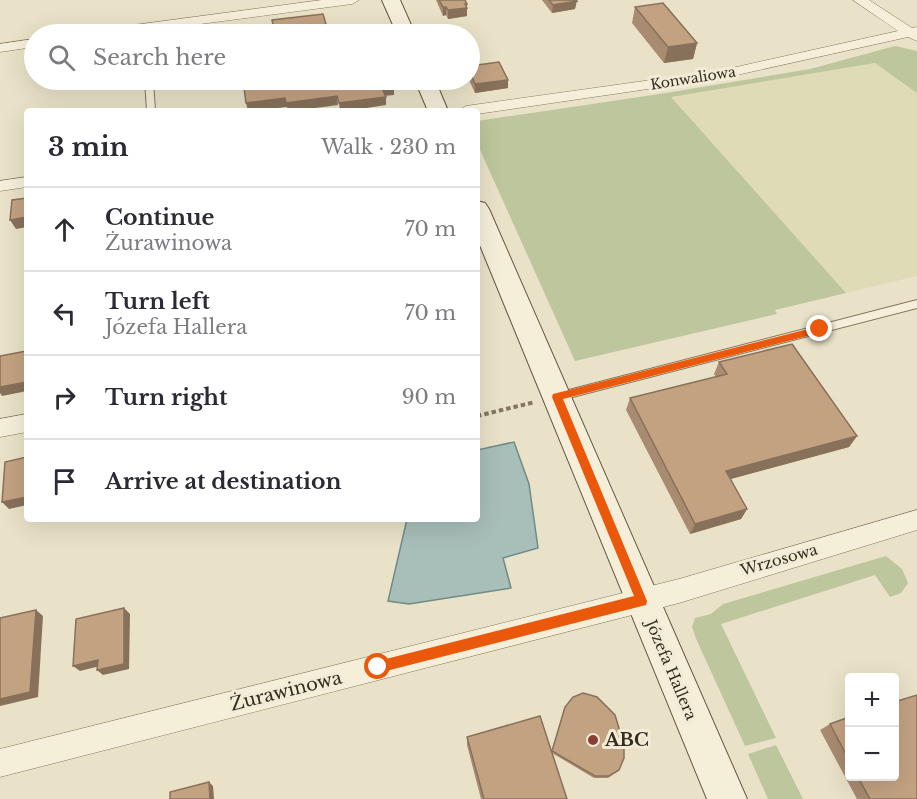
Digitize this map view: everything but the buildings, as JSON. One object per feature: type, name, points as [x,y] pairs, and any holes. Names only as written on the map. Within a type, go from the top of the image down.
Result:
[{"type":"street","points":[[193,24],[352,0]]},
{"type":"street","points":[[391,0],[402,24]]},
{"type":"street","points":[[860,0],[915,34]]},
{"type":"street","name":"Konwaliowa","points":[[480,109],[723,74],[915,34]]},
{"type":"street","points":[[0,48],[24,44]]},
{"type":"street","points":[[429,90],[437,108]]},
{"type":"street","points":[[0,186],[24,182]]},
{"type":"street","name":"Józefa Hallera","points":[[480,216],[727,799]]},
{"type":"street","points":[[0,428],[24,424]]},
{"type":"street","name":"Wrzosowa","points":[[642,601],[917,520]]},
{"type":"street","name":"Żurawinowa","points":[[0,763],[609,607],[642,601]]},
{"type":"lane","points":[[150,90],[152,108]]},
{"type":"lane","points":[[557,397],[917,304]]},
{"type":"path","points":[[480,416],[557,397]]},
{"type":"shaded area","points":[[875,63],[917,93],[917,276],[846,293],[670,97]]},
{"type":"green space","points":[[895,46],[917,51],[917,93],[875,63],[671,97],[846,293],[775,310],[777,314],[575,361],[480,150],[480,121],[810,69]]},
{"type":"green space","points":[[886,556],[902,569],[908,583],[901,593],[890,597],[875,575],[721,624],[776,738],[745,746],[697,641],[692,627],[695,618],[711,614],[723,604]]},
{"type":"green space","points":[[776,745],[803,799],[768,799],[748,754]]},
{"type":"water","points":[[514,442],[529,484],[538,548],[503,558],[511,588],[409,604],[388,601],[406,522],[480,522],[480,449]]},
{"type":"place","name":"ABC","points":[[593,740]]},
{"type":"route","points":[[378,667],[609,607],[642,601],[557,397],[820,329]]}]
